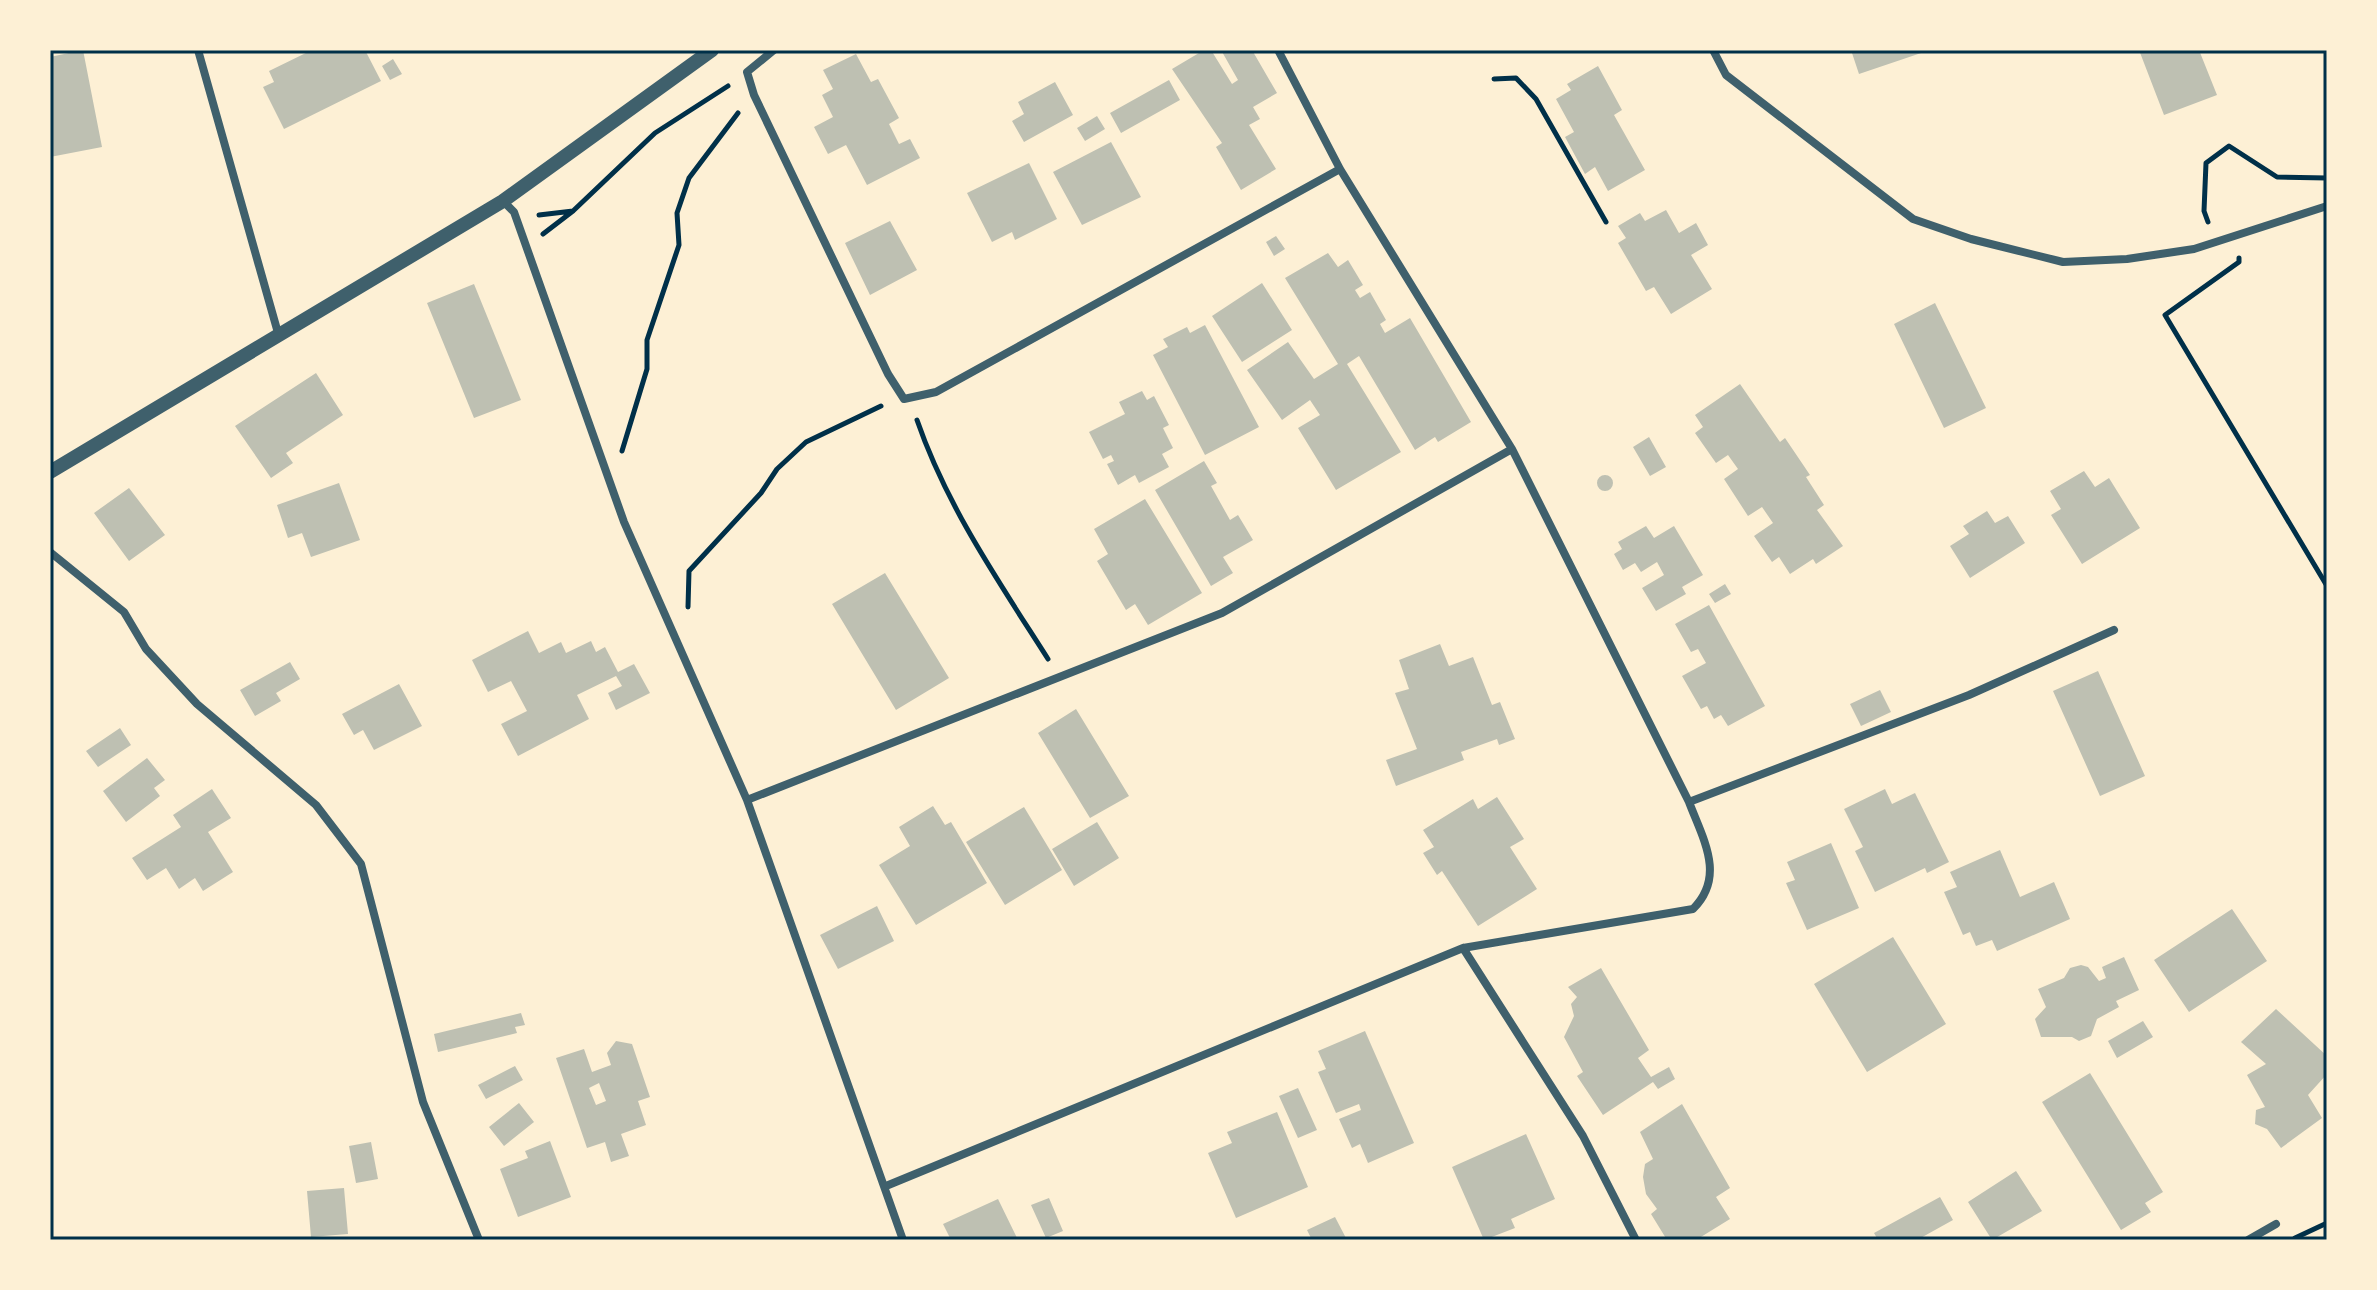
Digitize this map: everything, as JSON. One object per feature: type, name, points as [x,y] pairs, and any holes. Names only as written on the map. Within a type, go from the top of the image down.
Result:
[{"type":"street","points":[[198,50],[278,333]]},
{"type":"street","points":[[50,472],[503,201],[712,50]]},
{"type":"street","points":[[774,50],[747,72],[754,95],[899,396],[910,399],[936,392],[1340,169]]},
{"type":"street","points":[[886,1186],[1463,948],[1693,909],[1708,889],[1711,860],[1689,802],[1512,449],[1340,169],[1278,50]]},
{"type":"street","points":[[1713,50],[1726,75],[1913,219],[1971,239],[2063,262],[2127,259],[2194,249],[2327,206]]},
{"type":"street","points":[[503,201],[514,212],[605,469],[668,627],[747,800],[903,1240]]},
{"type":"street","points":[[747,800],[1222,613],[1512,449]]},
{"type":"street","points":[[50,552],[124,612],[146,649],[197,704],[316,805],[361,864],[423,1102],[479,1240]]},
{"type":"street","points":[[1689,802],[1983,689],[2114,630]]},
{"type":"street","points":[[1463,948],[1583,1136],[1636,1240]]},
{"type":"street","points":[[2248,1240],[2276,1224]]},
{"type":"path","points":[[526,248],[573,211],[655,133],[747,72]]},
{"type":"path","points":[[1494,79],[1516,78],[1536,99],[1606,222]]},
{"type":"path","points":[[605,469],[626,447],[647,369],[647,340],[679,245],[677,213],[689,178],[713,143],[754,95]]},
{"type":"path","points":[[2216,242],[2204,211],[2206,163],[2229,146],[2277,177],[2327,178]]},
{"type":"path","points":[[514,212],[546,215],[573,211]]},
{"type":"path","points":[[2238,235],[2239,262],[2165,315],[2327,586]]},
{"type":"path","points":[[668,627],[689,613],[689,571],[761,493],[777,469],[806,442],[899,396]]},
{"type":"path","points":[[910,399],[927,449],[968,535],[1060,677]]},
{"type":"path","points":[[2290,1240],[2327,1223]]},
{"type":"building","points":[[83,50],[102,147],[50,157],[50,57]]},
{"type":"building","points":[[312,50],[365,50],[381,81],[284,129],[263,87],[274,82],[269,71]]},
{"type":"building","points":[[1204,50],[1211,50],[1232,84],[1238,80],[1221,50],[1252,50],[1277,93],[1253,107],[1260,119],[1249,125],[1276,169],[1241,190],[1216,147],[1222,143],[1172,69]]},
{"type":"building","points":[[1851,50],[1927,50],[1927,51],[1859,74]]},
{"type":"building","points":[[2139,50],[2199,50],[2217,95],[2164,115]]},
{"type":"building","points":[[856,54],[871,82],[878,79],[899,118],[889,124],[899,144],[910,139],[920,158],[867,185],[846,145],[828,154],[814,127],[833,117],[822,95],[833,89],[823,70]]},
{"type":"building","points":[[393,59],[402,74],[390,80],[382,66]]},
{"type":"building","points":[[1598,66],[1622,110],[1614,115],[1645,170],[1608,191],[1595,167],[1585,174],[1565,137],[1574,132],[1556,99],[1571,90],[1567,84]]},
{"type":"building","points":[[1169,80],[1180,100],[1121,133],[1110,113]]},
{"type":"building","points":[[1055,82],[1073,115],[1024,142],[1012,121],[1024,114],[1018,102]]},
{"type":"building","points":[[1097,116],[1105,129],[1085,141],[1077,128]]},
{"type":"building","points":[[1111,142],[1141,197],[1082,225],[1053,172]]},
{"type":"building","points":[[1029,163],[1057,219],[1015,240],[1012,232],[992,242],[967,193]]},
{"type":"building","points":[[1666,210],[1679,233],[1696,223],[1708,245],[1691,255],[1712,289],[1671,314],[1654,287],[1646,291],[1618,243],[1626,238],[1618,226],[1640,213],[1645,221]]},
{"type":"building","points":[[890,221],[917,270],[870,295],[845,243]]},
{"type":"building","points":[[1276,236],[1285,249],[1274,256],[1266,242]]},
{"type":"building","points":[[1328,253],[1338,267],[1348,260],[1363,285],[1355,290],[1360,298],[1370,292],[1386,320],[1380,324],[1385,333],[1410,318],[1471,422],[1438,442],[1435,437],[1415,450],[1359,356],[1347,364],[1401,452],[1336,490],[1298,428],[1320,415],[1310,400],[1282,420],[1247,370],[1288,342],[1314,379],[1338,364],[1285,278]]},
{"type":"building","points":[[1262,283],[1292,330],[1242,362],[1212,316]]},
{"type":"building","points":[[474,284],[521,400],[474,418],[427,303]]},
{"type":"building","points":[[1935,303],[1986,408],[1944,428],[1894,324]]},
{"type":"building","points":[[1205,325],[1259,427],[1205,455],[1153,355],[1168,347],[1163,339],[1187,327],[1190,333]]},
{"type":"building","points":[[316,373],[343,415],[286,453],[293,463],[271,478],[235,426]]},
{"type":"building","points":[[1740,384],[1780,442],[1785,438],[1810,475],[1806,477],[1824,505],[1817,510],[1843,546],[1816,564],[1813,559],[1790,574],[1779,557],[1772,562],[1754,536],[1773,523],[1762,507],[1748,516],[1724,479],[1738,469],[1728,455],[1716,463],[1695,433],[1703,427],[1695,415]]},
{"type":"building","points":[[1142,391],[1147,400],[1154,396],[1169,425],[1163,428],[1173,448],[1162,454],[1169,467],[1139,483],[1135,475],[1118,485],[1107,464],[1114,461],[1111,455],[1103,459],[1089,432],[1125,414],[1119,402]]},
{"type":"building","points":[[1649,437],[1666,467],[1650,476],[1633,447]]},
{"type":"building","points":[[1204,461],[1217,483],[1211,486],[1230,520],[1238,515],[1253,540],[1223,557],[1233,573],[1211,586],[1155,490]]},
{"type":"building","points":[[2084,471],[2095,487],[2109,478],[2140,528],[2082,564],[2051,515],[2061,509],[2050,491]]},
{"type":"building","points":[[1605,475],[1613,483],[1605,491],[1597,483]]},
{"type":"building","points":[[339,483],[360,540],[311,557],[302,533],[288,538],[277,505]]},
{"type":"building","points":[[129,488],[165,535],[129,561],[94,513]]},
{"type":"building","points":[[1145,499],[1202,593],[1148,625],[1135,604],[1126,610],[1097,561],[1108,554],[1094,529]]},
{"type":"building","points":[[1987,511],[1995,523],[2008,516],[2025,543],[1970,578],[1950,546],[1969,534],[1963,526]]},
{"type":"building","points":[[1646,526],[1654,538],[1674,526],[1703,575],[1682,587],[1686,594],[1656,611],[1642,588],[1664,575],[1657,562],[1641,572],[1635,563],[1623,570],[1614,554],[1622,549],[1618,542]]},
{"type":"building","points":[[885,573],[949,678],[896,710],[832,604]]},
{"type":"building","points":[[1725,584],[1731,594],[1715,603],[1709,594]]},
{"type":"building","points":[[1709,605],[1765,706],[1728,726],[1721,715],[1714,719],[1707,706],[1701,709],[1682,676],[1706,663],[1698,649],[1691,652],[1675,624]]},
{"type":"building","points":[[528,631],[539,653],[561,642],[566,653],[591,641],[596,652],[605,647],[618,672],[634,664],[650,693],[616,710],[608,693],[622,686],[616,676],[577,695],[589,719],[518,756],[501,724],[527,711],[511,681],[488,692],[472,660]]},
{"type":"building","points":[[1440,644],[1449,666],[1473,657],[1492,705],[1500,702],[1515,739],[1499,745],[1497,739],[1461,752],[1464,760],[1396,786],[1386,760],[1417,749],[1395,693],[1409,689],[1399,660]]},
{"type":"building","points":[[290,662],[300,679],[276,693],[281,701],[255,716],[240,690]]},
{"type":"building","points":[[2098,671],[2145,776],[2100,796],[2053,691]]},
{"type":"building","points":[[399,684],[422,726],[374,750],[363,730],[354,735],[342,714]]},
{"type":"building","points":[[1880,690],[1891,712],[1861,726],[1850,704]]},
{"type":"building","points":[[1076,709],[1129,796],[1090,818],[1038,733]]},
{"type":"building","points":[[120,728],[131,745],[98,767],[86,751]]},
{"type":"building","points":[[147,758],[165,780],[154,788],[160,796],[126,822],[103,791]]},
{"type":"building","points":[[212,789],[231,818],[208,832],[233,872],[203,891],[195,878],[179,889],[166,868],[147,880],[132,858],[181,827],[173,815]]},
{"type":"building","points":[[1885,789],[1892,804],[1915,793],[1949,862],[1927,873],[1925,868],[1875,892],[1855,851],[1863,847],[1844,809]]},
{"type":"building","points":[[1497,797],[1524,839],[1510,847],[1537,889],[1478,926],[1442,871],[1437,875],[1423,853],[1434,847],[1423,830],[1473,799],[1478,809]]},
{"type":"building","points":[[933,806],[945,825],[951,822],[987,883],[916,925],[879,865],[910,846],[899,827]]},
{"type":"building","points":[[1024,807],[1062,870],[1005,905],[966,842]]},
{"type":"building","points":[[1097,822],[1119,858],[1074,886],[1052,849]]},
{"type":"building","points":[[1831,843],[1859,908],[1807,930],[1786,883],[1795,880],[1787,862]]},
{"type":"building","points":[[2000,850],[2020,897],[2054,882],[2070,919],[1997,951],[1992,940],[1976,946],[1970,932],[1963,935],[1944,892],[1957,887],[1950,872]]},
{"type":"building","points":[[877,906],[894,941],[838,969],[820,935]]},
{"type":"building","points":[[2232,909],[2267,961],[2189,1012],[2154,960]]},
{"type":"building","points":[[1893,937],[1946,1024],[1867,1072],[1814,984]]},
{"type":"building","points":[[2124,957],[2139,990],[2116,1001],[2119,1007],[2097,1019],[2091,1036],[2079,1041],[2072,1037],[2041,1037],[2035,1019],[2046,1007],[2038,989],[2064,978],[2070,968],[2081,965],[2088,967],[2099,981],[2106,978],[2102,967]]},
{"type":"building","points":[[1601,968],[1649,1050],[1638,1058],[1651,1077],[1669,1067],[1675,1079],[1658,1089],[1653,1082],[1603,1115],[1577,1076],[1583,1072],[1564,1037],[1574,1016],[1571,1004],[1577,997],[1568,987]]},
{"type":"building","points":[[2276,1009],[2327,1056],[2327,1074],[2308,1095],[2322,1118],[2281,1148],[2267,1129],[2255,1124],[2256,1110],[2265,1107],[2247,1075],[2266,1064],[2241,1042]]},
{"type":"building","points":[[521,1013],[525,1025],[515,1027],[517,1033],[438,1052],[434,1034]]},
{"type":"building","points":[[2143,1021],[2153,1037],[2117,1058],[2108,1041]]},
{"type":"building","points":[[1365,1031],[1414,1143],[1368,1163],[1360,1144],[1352,1148],[1339,1119],[1361,1110],[1359,1104],[1336,1113],[1318,1072],[1326,1069],[1318,1051]]},
{"type":"building","points":[[616,1041],[632,1044],[650,1097],[638,1101],[646,1125],[621,1134],[629,1156],[611,1162],[605,1142],[587,1148],[556,1058],[584,1049],[592,1072],[611,1065],[607,1053]],"holes":[[[599,1083],[606,1101],[596,1105],[589,1088]]]},
{"type":"building","points":[[515,1066],[523,1080],[486,1099],[478,1085]]},
{"type":"building","points":[[2090,1073],[2163,1192],[2145,1203],[2151,1212],[2121,1230],[2042,1102]]},
{"type":"building","points":[[1298,1088],[1317,1130],[1298,1138],[1279,1096]]},
{"type":"building","points":[[519,1103],[534,1122],[504,1146],[489,1127]]},
{"type":"building","points":[[1682,1104],[1730,1188],[1716,1197],[1730,1219],[1696,1240],[1667,1240],[1651,1214],[1657,1209],[1646,1194],[1643,1177],[1645,1164],[1653,1159],[1640,1132]]},
{"type":"building","points":[[1277,1112],[1308,1187],[1236,1218],[1208,1153],[1232,1143],[1227,1132]]},
{"type":"building","points":[[1526,1134],[1555,1199],[1511,1219],[1515,1228],[1484,1240],[1452,1167]]},
{"type":"building","points":[[550,1141],[571,1197],[518,1217],[500,1169],[528,1158],[525,1151]]},
{"type":"building","points":[[371,1142],[378,1179],[356,1183],[349,1146]]},
{"type":"building","points":[[2016,1171],[2042,1211],[1992,1240],[1968,1202]]},
{"type":"building","points":[[344,1188],[348,1234],[311,1237],[307,1191]]},
{"type":"building","points":[[1940,1197],[1953,1220],[1917,1240],[1878,1240],[1874,1233]]},
{"type":"building","points":[[1049,1198],[1063,1231],[1046,1238],[1031,1205]]},
{"type":"building","points":[[998,1199],[1018,1240],[951,1240],[943,1224]]},
{"type":"building","points":[[1335,1217],[1347,1240],[1312,1240],[1307,1230]]}]
